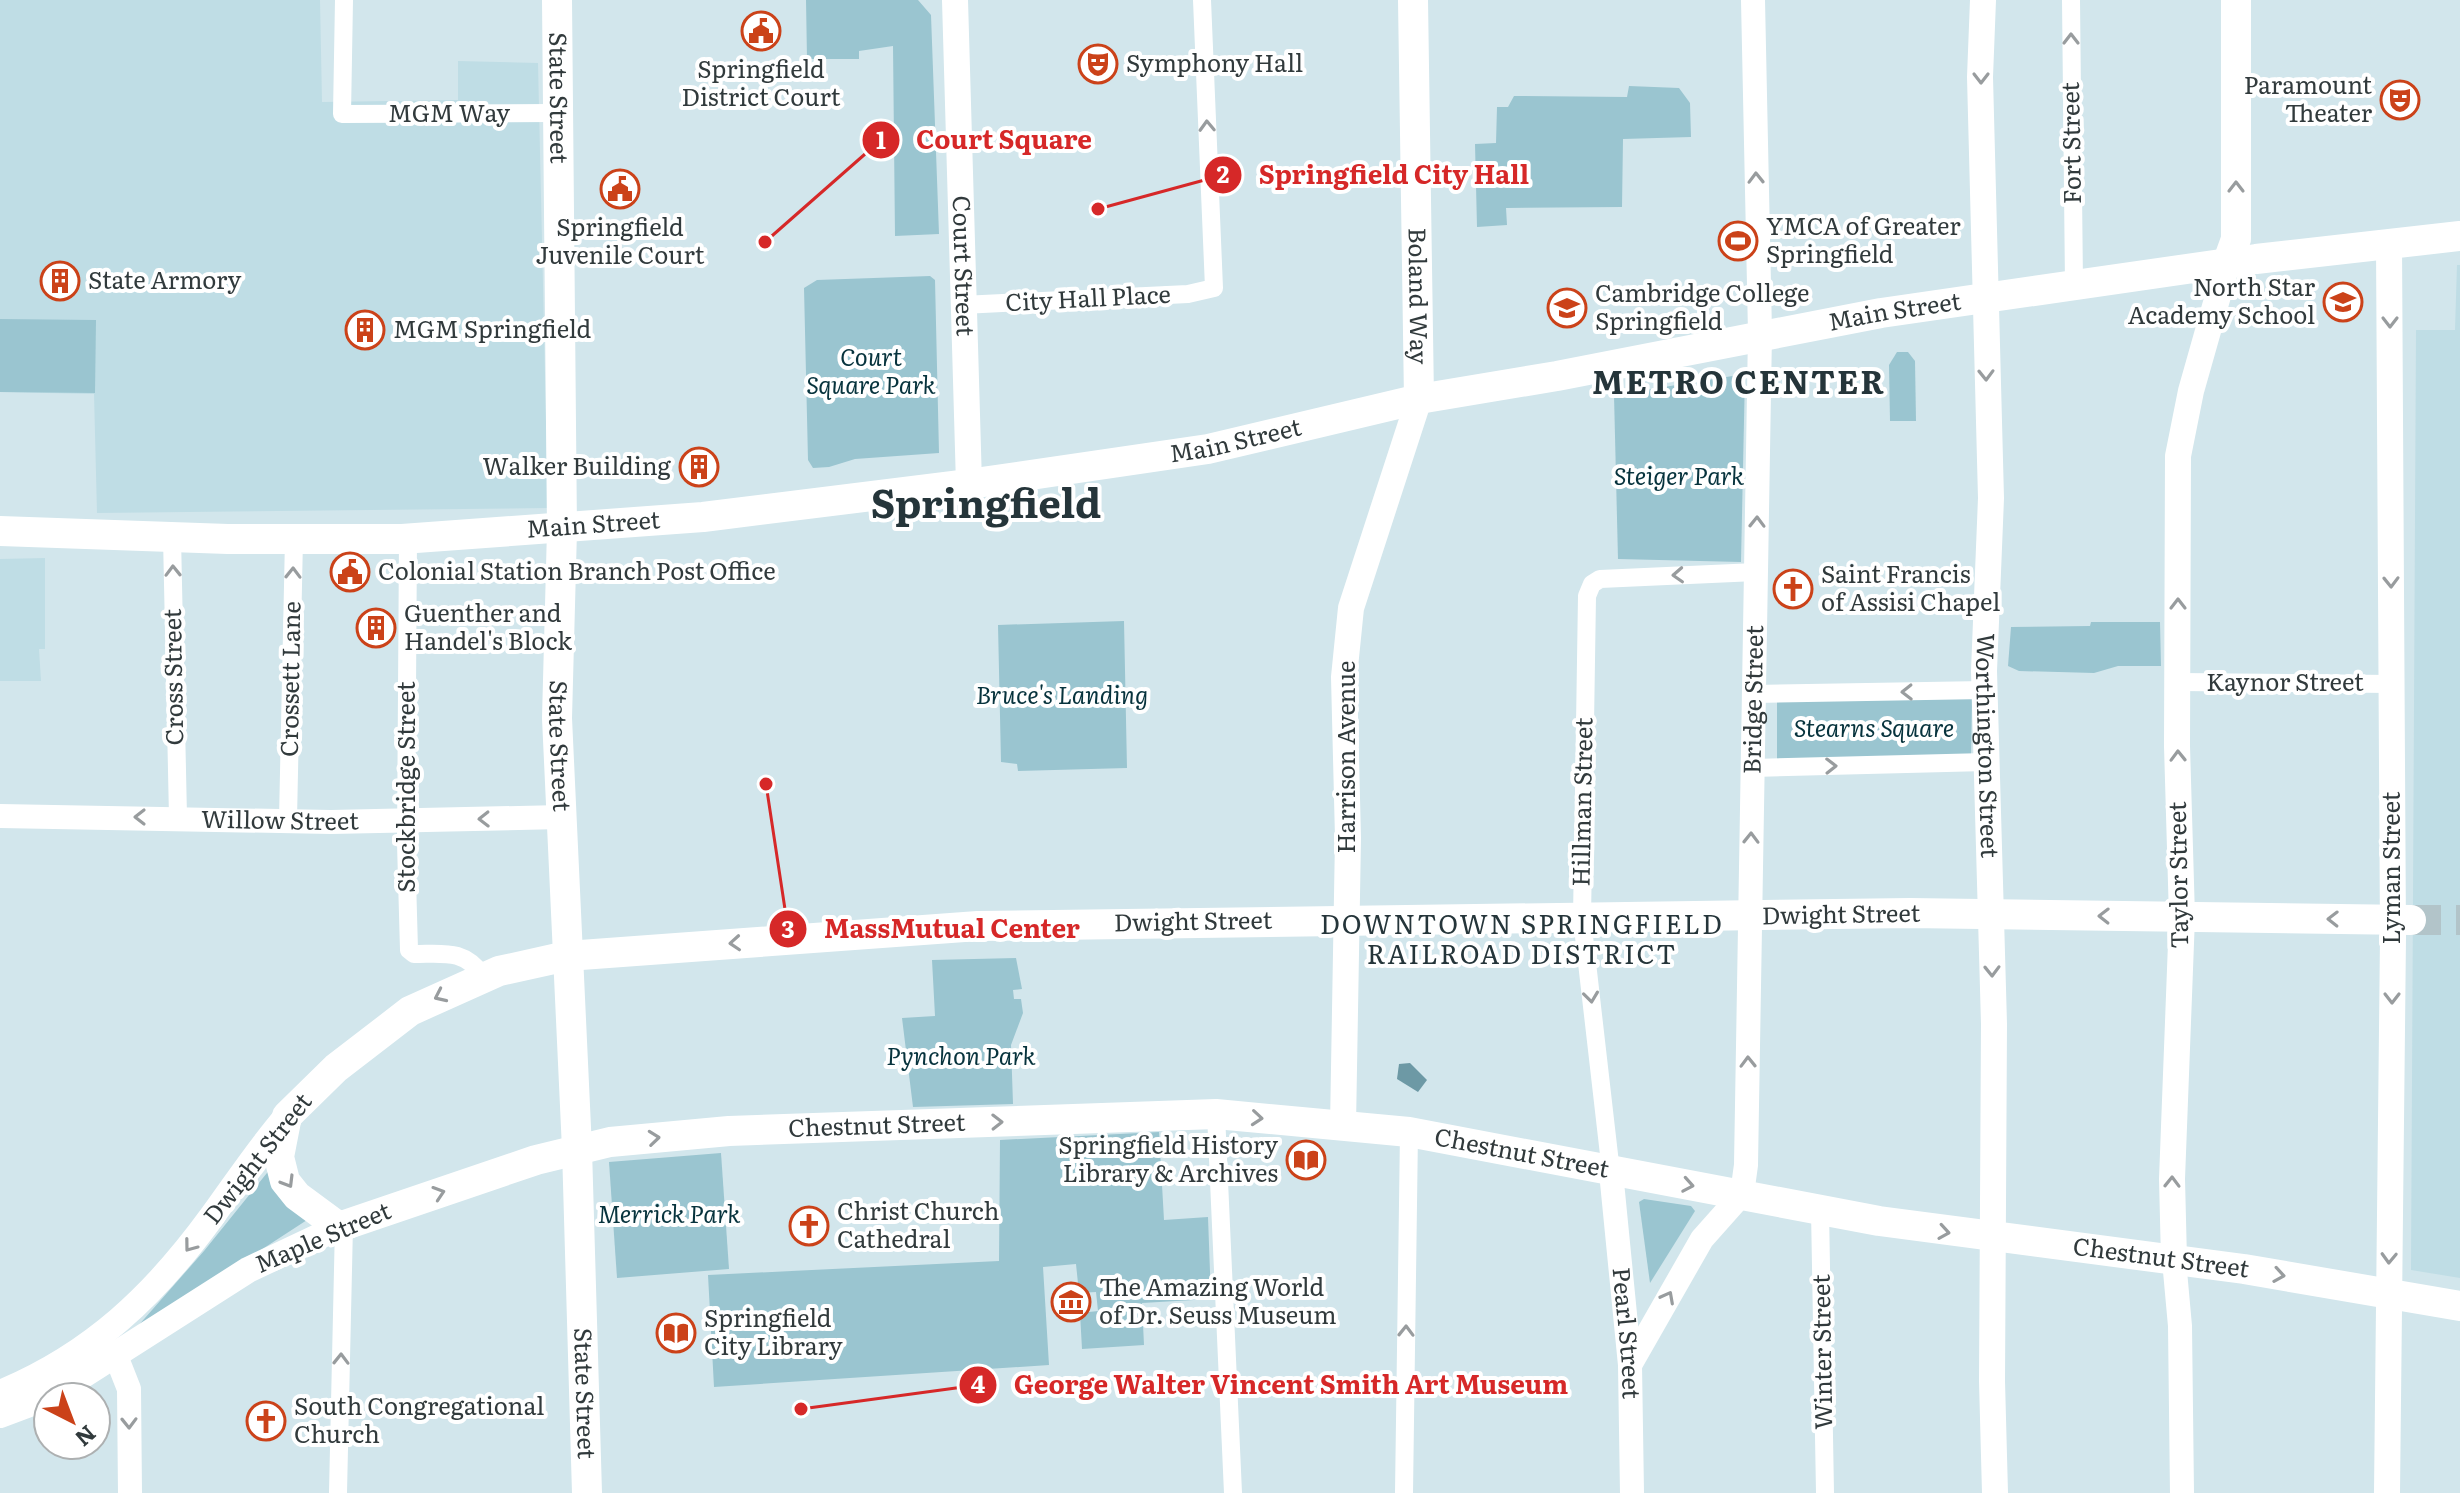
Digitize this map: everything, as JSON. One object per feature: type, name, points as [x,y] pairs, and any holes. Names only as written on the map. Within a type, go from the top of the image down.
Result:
[{"type":"main road","name":"State Street","points":[[557,0],[555,113],[562,530],[557,718],[577,1149],[587,1493]]},
{"type":"main road","name":"Court Street","points":[[955,0],[969,484]]},
{"type":"main road","name":"Boland Way","points":[[1413,0],[1419,399]]},
{"type":"main road","name":"Worthington Street","points":[[1983,0],[1980,77],[1991,554],[1985,690],[1992,914],[1995,1493]]},
{"type":"main road","points":[[2227,264],[2236,239],[2236,0]]},
{"type":"main road","name":"Main Street","points":[[0,531],[172,537],[408,538],[655,523],[969,484],[1223,446],[1419,399],[1557,376],[1760,333],[1985,297],[2460,236]]},
{"type":"main road","name":"Lyman Street","points":[[2387,1493],[2388,1292],[2402,920],[2392,684],[2389,244]]},
{"type":"main road","name":"Taylor Street","points":[[2174,1260],[2172,1179],[2182,917],[2178,456],[2191,391],[2227,264]]},
{"type":"main road","name":"Harrison Avenue","points":[[1343,1126],[1344,919],[1348,838],[1344,677],[1351,608],[1419,399]]},
{"type":"main road","name":"Dwight Street","points":[[0,1393],[81,1352],[137,1307],[182,1256],[287,1116],[336,1068],[394,1022],[483,976],[521,964],[567,956],[978,926],[1344,919],[1992,914],[2402,920]]},
{"type":"main road","name":"Chestnut Street","points":[[577,1149],[729,1131],[1216,1114],[1409,1132],[1611,1172],[1993,1239],[2174,1260],[2460,1306]]},
{"type":"main road","points":[[287,1116],[279,1157],[285,1181],[297,1196],[341,1226]]},
{"type":"main road","name":"Maple Street","points":[[75,1381],[248,1270],[341,1226],[577,1149]]},
{"type":"main road","name":"Maple Street","points":[[0,1415],[32,1403]]},
{"type":"street","name":"MGM Way","points":[[344,0],[342,114],[555,113]]},
{"type":"street","name":"City Hall Place","points":[[962,305],[1188,294],[1214,288],[1202,0]]},
{"type":"street","name":"Bridge Street","points":[[1742,1194],[1749,1105],[1760,333],[1753,0]]},
{"type":"street","name":"Fort Street","points":[[2071,0],[2074,285]]},
{"type":"street","name":"Cross Street","points":[[172,537],[178,817]]},
{"type":"street","name":"Stockbridge Street","points":[[408,538],[406,821],[409,950],[414,954],[444,952],[461,956],[472,962],[483,976]]},
{"type":"street","name":"Crossett Lane","points":[[288,819],[294,539]]},
{"type":"street","name":"Hillman Street","points":[[1611,1172],[1582,919],[1587,596],[1592,584],[1600,579],[1756,572]]},
{"type":"street","name":"Kaynor Street","points":[[2178,682],[2392,684]]},
{"type":"street","points":[[1754,694],[1985,690]]},
{"type":"street","points":[[1753,768],[1986,762]]},
{"type":"street","name":"Willow Street","points":[[0,816],[406,821],[562,817]]},
{"type":"street","points":[[1216,1114],[1233,1493]]},
{"type":"street","points":[[1404,1493],[1409,1132]]},
{"type":"street","name":"Pearl Street","points":[[1611,1172],[1630,1365],[1632,1493]]},
{"type":"street","points":[[1630,1365],[1702,1239],[1742,1194]]},
{"type":"street","name":"Winter Street","points":[[1820,1210],[1825,1493]]},
{"type":"street","points":[[338,1493],[341,1226]]},
{"type":"street","name":"Taylor Street","points":[[2174,1260],[2180,1326],[2182,1493]]},
{"type":"street","points":[[116,1356],[129,1389],[130,1493]]},
{"type":"shaded area","name":"MGM Springfield","points":[[0,0],[320,0],[322,102],[458,100],[458,61],[538,63],[548,508],[97,513],[94,394],[0,392]]},
{"type":"shaded area","points":[[2457,265],[2460,265],[2460,1278],[2411,1270],[2416,330],[2455,330]]},
{"type":"shaded area","points":[[45,558],[45,649],[39,649],[41,681],[0,681],[0,559]]},
{"type":"shaded area","points":[[1410,1063],[1427,1080],[1418,1092],[1397,1079],[1399,1064]]},
{"type":"green space","points":[[806,0],[918,0],[931,15],[939,234],[895,236],[893,46],[859,51],[859,59],[807,59]]},
{"type":"green space","points":[[1629,86],[1679,88],[1690,103],[1691,137],[1623,139],[1622,207],[1506,208],[1507,225],[1477,227],[1475,144],[1496,143],[1497,107],[1508,107],[1514,96],[1627,97]]},
{"type":"green space","name":"Court Square Park","points":[[930,276],[935,280],[939,453],[855,459],[813,468],[808,460],[804,288],[817,280]]},
{"type":"green space","points":[[0,319],[96,320],[95,393],[0,392]]},
{"type":"green space","points":[[1897,352],[1908,352],[1915,361],[1916,421],[1890,421],[1889,365]]},
{"type":"green space","name":"Steiger Park","points":[[1745,374],[1741,562],[1618,559],[1614,395]]},
{"type":"green space","name":"Bruce's Landing","points":[[1124,621],[1127,768],[1018,771],[1017,764],[1001,762],[998,625]]},
{"type":"green space","points":[[2091,622],[2160,622],[2161,666],[2118,666],[2094,673],[2019,671],[2008,666],[2011,627],[2090,626]]},
{"type":"green space","name":"Stearns Square","points":[[1972,698],[1971,758],[1777,759],[1777,700]]},
{"type":"green space","name":"Pynchon Park","points":[[1016,958],[1022,989],[1013,990],[1014,999],[1021,999],[1023,1013],[1011,1045],[1013,1104],[913,1107],[902,1018],[935,1016],[932,960]]},
{"type":"green space","points":[[1159,1132],[1164,1220],[1208,1217],[1211,1299],[1142,1303],[1144,1345],[1082,1349],[1080,1313],[1098,1311],[1096,1292],[1079,1293],[1076,1264],[1043,1267],[1049,1365],[714,1387],[708,1275],[999,1261],[1000,1140]]},
{"type":"green space","name":"Merrick Park","points":[[721,1153],[729,1269],[617,1278],[609,1162]]},
{"type":"green space","points":[[271,1168],[307,1220],[130,1335],[204,1251]]},
{"type":"green space","points":[[1644,1199],[1691,1206],[1695,1211],[1650,1283],[1639,1202]]},
{"type":"tunnel","points":[[2411,920],[2460,920]]},
{"type":"place","name":"Springfield District Court","points":[[761,31]]},
{"type":"place","name":"Symphony Hall","points":[[1098,64]]},
{"type":"place","name":"Paramount Theater","points":[[2400,100]]},
{"type":"place","name":"Springfield Juvenile Court","points":[[620,189]]},
{"type":"place","name":"Springfield City Hall","points":[[1098,209]]},
{"type":"place","name":"YMCA of Greater Springfield","points":[[1738,241]]},
{"type":"place","name":"Court Square","points":[[765,242]]},
{"type":"place","name":"State Armory","points":[[60,281]]},
{"type":"place","name":"North Star Academy School","points":[[2343,302]]},
{"type":"place","name":"Cambridge College Springfield","points":[[1567,308]]},
{"type":"place","name":"MGM Springfield","points":[[365,330]]},
{"type":"place","name":"Walker Building","points":[[699,467]]},
{"type":"place","name":"Colonial Station Branch Post Office","points":[[350,572]]},
{"type":"place","name":"Saint Francis of Assisi Chapel","points":[[1793,589]]},
{"type":"place","name":"Guenther and Handel's Block","points":[[376,628]]},
{"type":"place","name":"MassMutual Center","points":[[766,784]]},
{"type":"place","name":"Springfield History Library & Archives","points":[[1306,1160]]},
{"type":"place","name":"Christ Church Cathedral","points":[[809,1226]]},
{"type":"place","name":"The Amazing World of Dr. Seuss Museum","points":[[1071,1302]]},
{"type":"place","name":"Springfield City Library","points":[[676,1333]]},
{"type":"place","name":"George Walter Vincent Smith Art Museum","points":[[801,1409]]},
{"type":"place","name":"South Congregational Church","points":[[266,1421]]},
{"type":"district","name":"METRO CENTER","points":[[1739,383]]},
{"type":"district","name":"Springfield","points":[[986,504]]},
{"type":"district","name":"DOWNTOWN SPRINGFIELD RAILROAD DISTRICT","points":[[1522,940]]}]
